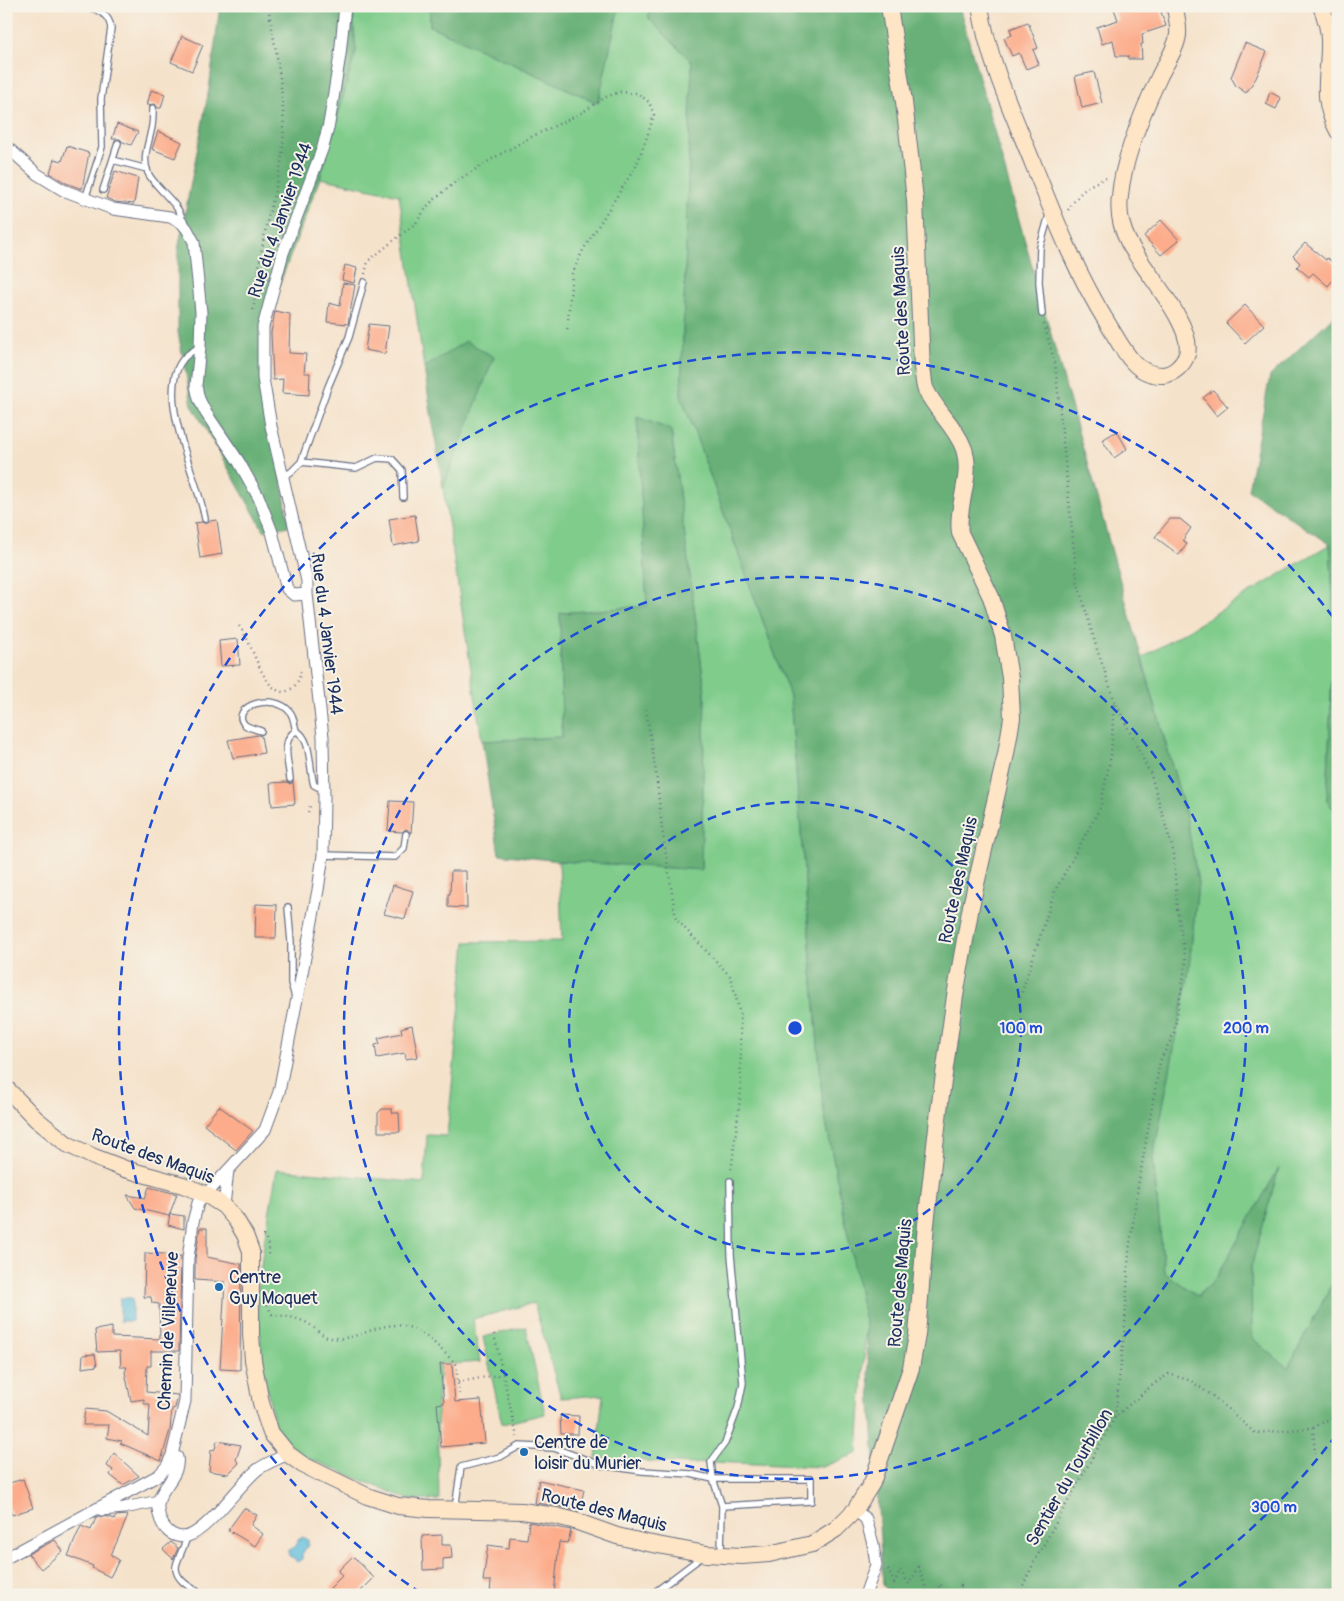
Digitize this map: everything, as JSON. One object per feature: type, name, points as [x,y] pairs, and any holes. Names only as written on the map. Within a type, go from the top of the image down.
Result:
[{"type":"street","name":"Rue du 4 Janvier 1944","points":[[205,1194],[265,1130],[279,1092],[323,855],[324,786],[322,737],[307,594],[304,569],[271,426],[264,378],[263,328],[283,253],[330,124],[345,6]]},
{"type":"street","name":"Route des Maquis","points":[[6,1088],[36,1119],[67,1144],[125,1169],[183,1185],[205,1194],[224,1206],[236,1220],[245,1235],[251,1251],[251,1335],[253,1360],[261,1403],[271,1433],[288,1454],[303,1465],[367,1496],[398,1506],[429,1509],[522,1511],[556,1516],[617,1536],[714,1555],[769,1554],[812,1544],[836,1529],[855,1510],[872,1483],[911,1368],[917,1335],[928,1205],[956,996],[971,906],[1006,754],[1012,718],[1010,678],[1003,636],[991,597],[960,533],[959,522],[966,466],[964,449],[926,390],[922,368],[915,200],[904,102],[889,6]]},
{"type":"street","points":[[980,6],[983,26],[996,68],[1054,215],[1096,305],[1133,362],[1149,374],[1166,374],[1175,371],[1186,356],[1188,342],[1181,324],[1138,259],[1124,230],[1120,218],[1120,196],[1124,172],[1149,100],[1178,37],[1175,6]]},
{"type":"street","points":[[1321,6],[1329,39],[1326,82],[1327,104],[1331,119],[1338,131]]},
{"type":"street","points":[[6,146],[37,174],[52,184],[113,209],[170,217],[182,223],[187,229],[194,242],[201,312],[196,386],[201,404],[239,462],[259,498],[272,532],[287,588],[294,595],[307,594]]},
{"type":"street","points":[[224,1206],[228,1170]]},
{"type":"street","name":"Chemin de Villeneuve","points":[[6,1558],[159,1475],[167,1466],[172,1455],[186,1401],[188,1258],[198,1203],[205,1194]]},
{"type":"street","points":[[172,1455],[177,1457],[178,1463],[173,1478],[162,1494],[158,1509],[164,1527],[170,1534],[187,1537],[207,1522],[258,1470],[288,1454]]},
{"type":"street","points":[[95,1510],[124,1508],[159,1501]]},
{"type":"street","points":[[855,1510],[866,1519],[873,1544],[876,1565],[865,1595]]},
{"type":"lane","points":[[85,199],[102,147],[100,99],[111,28],[107,16],[96,9],[86,6]]},
{"type":"lane","points":[[153,108],[151,133],[145,156],[147,169],[151,178],[181,214],[182,223]]},
{"type":"lane","points":[[103,190],[118,143]]},
{"type":"lane","points":[[112,160],[147,169]]},
{"type":"lane","points":[[1042,314],[1039,282],[1040,247],[1054,215]]},
{"type":"lane","points":[[282,477],[292,472],[302,462],[328,386],[349,337],[364,282]]},
{"type":"lane","points":[[200,347],[189,353],[182,360],[174,386],[173,399],[180,438],[200,494],[205,519]]},
{"type":"lane","points":[[302,462],[356,468],[377,458],[392,460],[402,470],[403,497]]},
{"type":"lane","points":[[262,731],[248,727],[242,722],[242,713],[246,708],[262,701],[284,706],[293,717],[296,730],[300,732],[306,741],[314,785],[318,787],[324,786]]},
{"type":"lane","points":[[290,779],[287,740],[292,732],[296,730]]},
{"type":"lane","points":[[323,855],[392,858],[402,852],[406,834]]},
{"type":"lane","points":[[288,907],[291,942],[291,983],[297,1001]]},
{"type":"lane","points":[[651,1595],[714,1555],[722,1506],[713,1479],[711,1462],[725,1443],[738,1408],[743,1383],[731,1256],[730,1181]]},
{"type":"lane","points":[[455,1509],[461,1467],[500,1457],[519,1446],[554,1448],[601,1465],[642,1471],[691,1474],[713,1479],[811,1479],[812,1501],[722,1506]]},
{"type":"lane","points":[[187,1537],[176,1567],[178,1576],[184,1583],[203,1595]]},
{"type":"path","points":[[252,312],[265,231],[283,147],[284,111],[268,6]]},
{"type":"path","points":[[364,282],[368,261],[416,223],[429,204],[458,180],[533,136],[578,115],[606,97],[620,92],[637,93],[649,102],[654,115],[636,166],[583,250],[572,274],[567,332]]},
{"type":"path","points":[[1054,215],[1094,182],[1124,172]]},
{"type":"path","points":[[1042,314],[1055,363],[1077,580],[1115,702],[1151,775],[1174,854],[1177,908],[1186,962],[1174,1033],[1160,1061],[1138,1187],[1129,1251],[1125,1325],[1115,1417]]},
{"type":"path","points":[[239,626],[274,689],[284,692],[292,689],[300,679],[302,663]]},
{"type":"path","points":[[1020,997],[1055,891],[1100,808],[1111,755],[1115,702]]},
{"type":"path","points":[[646,709],[676,919],[731,978],[740,1014],[741,1090],[730,1181]]},
{"type":"path","points":[[245,1235],[265,1236],[270,1248],[267,1260]]},
{"type":"path","points":[[265,1302],[272,1314],[290,1316],[308,1322],[318,1332],[329,1338],[344,1338],[395,1324],[418,1329],[456,1364],[459,1394]]},
{"type":"path","points":[[494,1334],[519,1446]]},
{"type":"path","points":[[458,1382],[504,1374]]},
{"type":"path","name":"Sentier du Tourbillon","points":[[1022,1595],[1022,1588],[1034,1562],[1115,1417],[1155,1383],[1169,1374],[1191,1381],[1199,1386],[1255,1433],[1313,1428],[1338,1414]]},
{"type":"path","points":[[1313,1428],[1315,1454]]},
{"type":"path","points":[[876,1565],[887,1567],[894,1583],[900,1570],[909,1584],[919,1567],[930,1595],[941,1584],[942,1595]]},
{"type":"path","points":[[955,1595],[961,1586],[963,1595]]},
{"type":"green space","points":[[220,6],[352,6],[356,51],[320,178],[278,288],[265,335],[267,382],[289,526],[264,531],[192,405],[178,332],[178,250],[209,89]]},
{"type":"green space","points":[[352,6],[430,6],[430,26],[598,103],[619,6],[648,6],[649,19],[692,62],[681,395],[790,696],[823,1107],[866,1327],[858,1453],[822,1467],[711,1462],[693,1464],[596,1458],[603,1395],[561,1398],[534,1303],[473,1319],[480,1362],[440,1365],[437,1404],[439,1500],[410,1500],[298,1454],[275,1426],[262,1365],[257,1296],[277,1169],[424,1183],[427,1135],[447,1136],[466,942],[562,941],[559,861],[701,869],[705,692],[671,430],[637,417],[647,606],[560,613],[562,737],[482,741],[443,488],[493,357],[466,341],[424,368],[399,195],[320,178],[356,51]]},
{"type":"green space","points":[[430,6],[619,6],[598,103],[430,26]]},
{"type":"green space","points":[[648,6],[959,6],[1186,816],[1198,883],[1188,976],[1153,1158],[1164,1272],[1198,1296],[1216,1278],[1279,1168],[1251,1267],[1252,1338],[1288,1368],[1338,1272],[1338,1595],[891,1595],[883,1585],[866,1327],[823,1107],[790,696],[681,395],[692,62],[649,19]]},
{"type":"green space","points":[[1338,312],[1338,813],[1327,802],[1334,618],[1330,544],[1248,490],[1270,376]]},
{"type":"green space","points":[[466,341],[494,357],[443,488],[424,368]]},
{"type":"green space","points":[[637,417],[671,430],[705,692],[701,870],[559,861],[499,854],[482,741],[562,737],[560,613],[647,606]]},
{"type":"green space","points":[[1330,544],[1334,618],[1327,802],[1338,813],[1338,1272],[1288,1368],[1252,1338],[1251,1267],[1278,1170],[1216,1278],[1197,1296],[1164,1272],[1153,1158],[1188,976],[1198,883],[1186,816],[1142,658]]},
{"type":"green space","points":[[526,1327],[545,1414],[502,1424],[483,1337]]},
{"type":"water","points":[[120,1298],[132,1298],[132,1321],[120,1321]]},
{"type":"water","points":[[303,1537],[308,1540],[308,1545],[302,1554],[302,1559],[297,1562],[289,1556],[289,1550],[293,1549],[298,1540]]},
{"type":"building","points":[[1113,6],[1159,6],[1166,26],[1142,34],[1142,59],[1128,59],[1128,56],[1116,56],[1113,40],[1102,44],[1097,27],[1118,20]]},
{"type":"building","points":[[1028,22],[1038,48],[1033,50],[1039,64],[1026,69],[1019,53],[1012,56],[1004,38],[1012,35],[1010,29]]},
{"type":"building","points":[[182,36],[203,45],[192,71],[171,62]]},
{"type":"building","points":[[1245,43],[1267,52],[1256,78],[1246,93],[1236,86],[1231,77]]},
{"type":"building","points":[[1094,72],[1102,103],[1082,108],[1075,76]]},
{"type":"building","points":[[151,90],[165,94],[161,108],[158,108],[155,104],[147,105]]},
{"type":"building","points":[[1270,92],[1281,98],[1276,109],[1266,104]]},
{"type":"building","points":[[117,124],[138,132],[131,145],[120,139],[112,139]]},
{"type":"building","points":[[158,131],[182,142],[175,158],[152,149]]},
{"type":"building","points":[[67,146],[89,153],[82,189],[66,183],[50,173],[54,159],[62,161]]},
{"type":"building","points":[[115,171],[138,178],[134,204],[115,202],[106,198]]},
{"type":"building","points":[[1161,220],[1179,240],[1161,255],[1144,236]]},
{"type":"building","points":[[1305,243],[1338,267],[1338,274],[1328,286],[1313,273],[1309,277],[1297,267],[1300,263],[1293,256]]},
{"type":"building","points":[[345,265],[357,268],[354,283],[342,280]]},
{"type":"building","points":[[343,283],[355,285],[348,324],[327,322],[329,303],[340,306]]},
{"type":"building","points":[[1245,305],[1264,325],[1245,343],[1226,323]]},
{"type":"building","points":[[275,311],[290,314],[289,353],[306,354],[304,373],[310,373],[309,395],[282,393],[283,379],[273,380],[271,333]]},
{"type":"building","points":[[369,324],[389,326],[385,354],[365,350]]},
{"type":"building","points":[[1213,390],[1228,407],[1217,416],[1203,398]]},
{"type":"building","points":[[1117,431],[1127,449],[1114,458],[1102,440]]},
{"type":"building","points":[[415,515],[419,541],[393,546],[389,519]]},
{"type":"building","points":[[1170,519],[1180,519],[1191,528],[1183,540],[1187,544],[1179,555],[1155,537]]},
{"type":"building","points":[[217,520],[222,554],[200,558],[195,523],[202,522],[206,524],[209,521]]},
{"type":"building","points":[[238,639],[240,665],[221,666],[219,641]]},
{"type":"building","points":[[261,736],[264,753],[233,758],[228,740]]},
{"type":"building","points":[[287,782],[290,784],[293,782],[295,804],[272,806],[270,783]]},
{"type":"building","points":[[390,801],[413,802],[411,833],[406,829],[402,832],[388,831]]},
{"type":"building","points":[[451,871],[466,871],[467,908],[448,907]]},
{"type":"building","points":[[393,885],[413,891],[405,919],[384,914]]},
{"type":"building","points":[[256,904],[277,905],[276,938],[255,938]]},
{"type":"building","points":[[412,1025],[418,1057],[406,1059],[405,1053],[377,1058],[375,1045],[380,1044],[378,1038],[402,1033],[401,1028]]},
{"type":"building","points":[[219,1106],[253,1131],[236,1150],[204,1125]]},
{"type":"building","points":[[382,1109],[392,1109],[392,1113],[399,1113],[400,1132],[378,1132],[378,1113]]},
{"type":"building","points":[[149,1187],[177,1194],[169,1216],[135,1208],[127,1195],[145,1198]]},
{"type":"building","points":[[170,1214],[184,1216],[184,1229],[168,1225]]},
{"type":"building","points":[[200,1228],[207,1228],[207,1257],[241,1264],[240,1370],[220,1369],[225,1282],[195,1280],[195,1259]]},
{"type":"building","points":[[145,1253],[181,1256],[179,1351],[151,1351],[151,1366],[147,1366],[146,1392],[178,1395],[175,1408],[172,1409],[170,1430],[161,1461],[120,1443],[122,1441],[107,1438],[109,1425],[83,1425],[85,1409],[106,1411],[148,1436],[150,1404],[144,1404],[144,1399],[131,1401],[125,1372],[127,1367],[121,1367],[120,1351],[97,1352],[95,1330],[112,1327],[112,1337],[160,1339],[159,1304],[152,1303],[151,1297],[144,1297]]},
{"type":"building","points":[[95,1354],[97,1366],[82,1368],[83,1355]]},
{"type":"building","points":[[440,1364],[452,1364],[455,1402],[481,1400],[485,1443],[441,1447],[437,1404],[444,1403]]},
{"type":"building","points":[[560,1415],[579,1416],[578,1434],[561,1434]]},
{"type":"building","points":[[217,1441],[241,1445],[236,1460],[239,1463],[228,1474],[209,1471],[211,1450],[215,1449]]},
{"type":"building","points":[[114,1453],[139,1476],[123,1485],[110,1475],[113,1470],[107,1466]]},
{"type":"building","points":[[23,1479],[33,1508],[12,1515],[6,1500],[6,1484]]},
{"type":"building","points":[[539,1480],[584,1490],[579,1512],[558,1506],[535,1503]]},
{"type":"building","points":[[244,1508],[257,1515],[251,1525],[263,1534],[255,1546],[228,1530]]},
{"type":"building","points":[[98,1516],[114,1519],[116,1516],[128,1516],[111,1555],[119,1560],[110,1577],[92,1568],[93,1566],[68,1556],[81,1526],[91,1530]]},
{"type":"building","points":[[529,1522],[571,1530],[568,1543],[559,1542],[554,1595],[508,1591],[508,1595],[490,1595],[491,1581],[483,1581],[488,1545],[509,1548],[510,1537],[527,1539]]},
{"type":"building","points":[[442,1535],[442,1545],[451,1545],[452,1558],[443,1559],[443,1569],[423,1570],[422,1536]]},
{"type":"building","points":[[55,1540],[63,1551],[41,1569],[28,1554]]},
{"type":"building","points":[[171,1542],[178,1548],[173,1559],[163,1549]]},
{"type":"building","points":[[353,1556],[374,1578],[357,1595],[336,1595],[330,1588],[342,1576],[338,1571]]},
{"type":"place","name":"Centre Guy Moquet","points":[[219,1287]]},
{"type":"place","name":"Centre de loisir du Murier","points":[[524,1452]]}]
